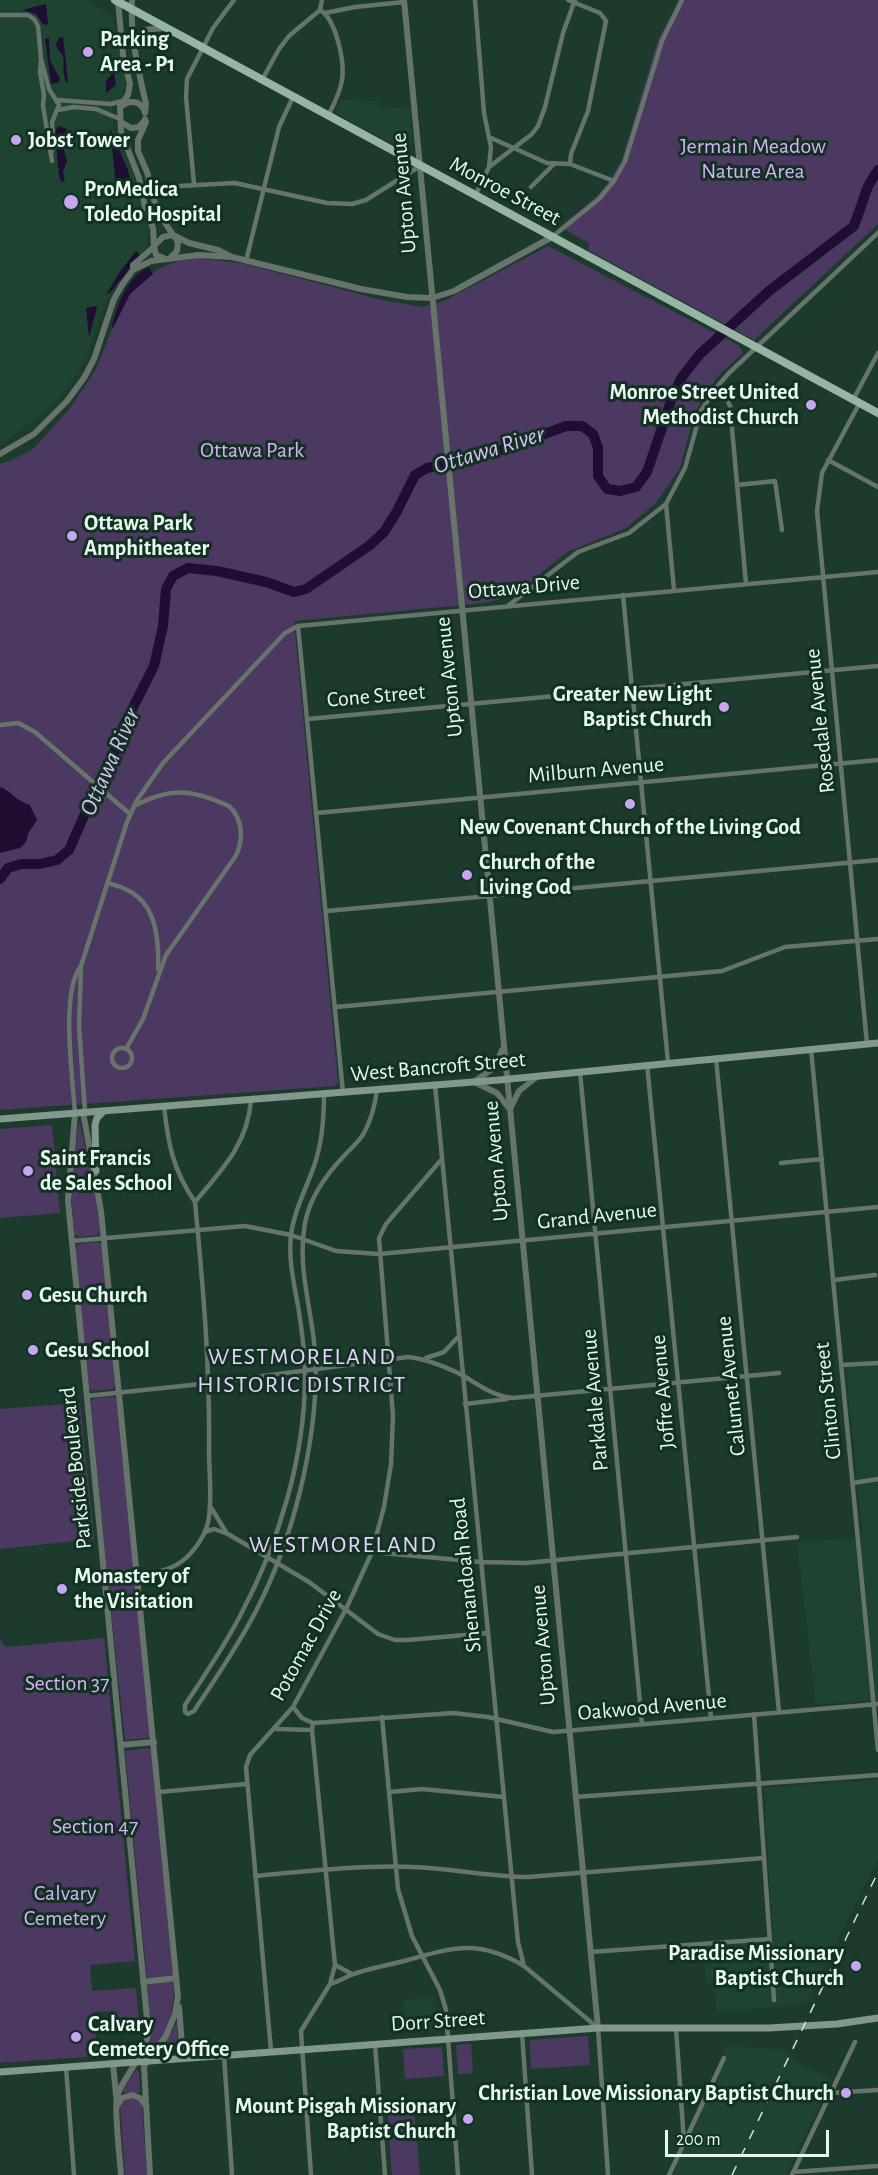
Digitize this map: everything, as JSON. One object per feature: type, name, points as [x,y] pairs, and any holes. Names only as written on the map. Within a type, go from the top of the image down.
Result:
[{"type":"main road","name":"Monroe Street","points":[[117,1],[878,414]]},
{"type":"main road","name":"West Bancroft Street","points":[[0,1119],[324,1095],[878,1043]]},
{"type":"main road","points":[[96,1171],[95,1125],[97,1118],[104,1111]]},
{"type":"main road","name":"Dorr Street","points":[[0,2072],[598,2028],[769,2028],[878,2019]]},
{"type":"street","points":[[43,107],[50,114],[74,106],[99,109],[126,127],[134,128],[141,125],[145,116],[146,104],[133,47],[132,0]]},
{"type":"street","points":[[194,184],[186,86],[189,73],[213,28],[234,0]]},
{"type":"street","points":[[322,0],[322,11],[340,48],[343,73],[338,96],[328,116]]},
{"type":"street","points":[[475,0],[481,92],[491,147],[489,167],[475,195]]},
{"type":"street","points":[[134,270],[133,265],[163,237],[174,237],[246,261],[361,289],[407,297],[432,298],[454,291],[552,237],[584,213],[614,181],[632,143],[662,41],[682,0]]},
{"type":"street","points":[[117,1],[123,55],[130,84],[129,92],[120,109],[122,136],[137,172],[153,226],[154,247],[158,256],[168,258]]},
{"type":"street","points":[[262,80],[289,36],[322,11],[404,1]]},
{"type":"street","name":"Upton Avenue","points":[[404,1],[598,2028],[608,2175]]},
{"type":"street","points":[[489,167],[532,134],[542,117],[572,1],[600,13],[606,21],[588,111],[571,154],[570,164]]},
{"type":"street","points":[[0,15],[25,15],[34,19],[38,26],[41,59],[47,85],[59,105],[52,122],[53,150],[51,154]]},
{"type":"street","points":[[133,47],[143,30],[164,28]]},
{"type":"street","points":[[41,59],[43,107],[52,161]]},
{"type":"street","points":[[246,261],[279,127],[293,97]]},
{"type":"street","points":[[43,107],[48,98],[64,102],[86,101],[111,104],[125,100]]},
{"type":"street","points":[[120,109],[126,103],[133,102],[140,104],[145,116],[146,122],[138,140],[138,151],[147,172],[155,208],[174,237],[178,249],[168,258]]},
{"type":"street","points":[[489,137],[530,156],[554,164],[570,164],[614,181]]},
{"type":"street","points":[[531,187],[554,164]]},
{"type":"street","points":[[161,187],[235,183],[327,203],[352,204],[366,200],[420,166]]},
{"type":"street","points":[[508,605],[578,552],[629,533],[666,504],[685,468],[701,411],[715,389],[753,346],[878,233]]},
{"type":"street","points":[[0,454],[34,434],[62,407],[76,389],[94,358],[114,299],[134,270],[151,261],[168,258],[198,255],[232,257]]},
{"type":"street","name":"Rosedale Avenue","points":[[867,1044],[823,577],[818,499],[822,473],[878,353]]},
{"type":"street","points":[[715,389],[727,399],[730,413],[746,584]]},
{"type":"street","points":[[828,460],[878,487]]},
{"type":"street","points":[[737,485],[776,481],[782,530]]},
{"type":"street","points":[[666,504],[674,590]]},
{"type":"street","name":"Ottawa Drive","points":[[81,1113],[70,1041],[70,1009],[75,978],[81,966],[130,814],[167,759],[285,633],[298,626],[461,609],[878,572]]},
{"type":"street","points":[[622,595],[668,1062]]},
{"type":"street","points":[[298,626],[343,1093]]},
{"type":"street","name":"Cone Street","points":[[308,719],[878,666]]},
{"type":"street","points":[[0,725],[13,723],[24,725],[35,732],[130,814]]},
{"type":"street","name":"Milburn Avenue","points":[[317,813],[878,760]]},
{"type":"street","points":[[126,1049],[143,1019],[158,972],[174,942],[238,852],[241,839],[240,823],[236,813],[229,806],[210,798],[186,791],[175,791],[156,796],[134,806]]},
{"type":"street","points":[[327,912],[878,860]]},
{"type":"street","points":[[108,883],[132,892],[148,909],[155,933],[158,972]]},
{"type":"street","points":[[336,1007],[722,971],[785,947],[878,939]]},
{"type":"street","name":"Ottawa Drive","points":[[81,966],[79,1026],[81,1113]]},
{"type":"street","points":[[503,1047],[495,1067],[474,1082],[497,1093],[510,1110],[519,1091],[538,1076]]},
{"type":"street","points":[[121,1048],[126,1049],[132,1056],[132,1061],[129,1065],[120,1067],[114,1063],[113,1054],[121,1048]]},
{"type":"street","name":"Clinton Street","points":[[811,1049],[876,1704],[878,1750]]},
{"type":"street","name":"Calumet Avenue","points":[[716,1058],[779,1712]]},
{"type":"street","name":"Joffre Avenue","points":[[647,1064],[711,1718]]},
{"type":"street","name":"Parkdale Avenue","points":[[580,1072],[642,1724]]},
{"type":"street","name":"Shenandoah Road","points":[[435,1085],[518,1942],[524,1966]]},
{"type":"street","points":[[324,1095],[317,1156],[298,1204],[291,1235],[291,1269],[301,1322],[305,1369],[303,1410],[296,1455],[283,1508],[257,1581],[240,1618],[185,1705],[186,1713],[190,1714],[233,1652],[256,1610],[277,1563],[297,1499],[307,1456],[316,1368],[312,1324],[302,1264],[302,1239],[313,1198],[326,1176],[363,1135],[377,1090]]},
{"type":"street","points":[[195,1202],[239,1144],[249,1121],[251,1101]]},
{"type":"street","points":[[105,1578],[160,1571],[178,1564],[190,1554],[205,1532],[209,1517],[210,1383],[198,1229],[195,1202],[182,1183],[174,1163],[166,1132],[164,1106]]},
{"type":"street","points":[[81,1113],[96,1171],[104,1238],[183,2058]]},
{"type":"street","name":"Parkside Boulevard","points":[[81,1113],[68,1201],[148,2034],[116,2099]]},
{"type":"street","name":"Potomac Drive","points":[[272,2051],[246,1767],[249,1758],[293,1707],[346,1609],[372,1552],[384,1507],[391,1464],[393,1416],[379,1238],[386,1224],[442,1159]]},
{"type":"street","points":[[781,1163],[822,1159]]},
{"type":"street","name":"Grand Avenue","points":[[72,1241],[245,1226],[291,1235],[336,1251],[379,1254],[878,1207]]},
{"type":"street","points":[[834,1280],[875,1275]]},
{"type":"street","points":[[423,1359],[444,1352],[459,1337]]},
{"type":"street","points":[[87,1396],[210,1383],[408,1357],[423,1359],[500,1396],[529,1397]]},
{"type":"street","points":[[841,1365],[878,1363]]},
{"type":"street","points":[[465,1404],[778,1373]]},
{"type":"street","points":[[853,1482],[878,1479]]},
{"type":"street","points":[[209,1505],[228,1534]]},
{"type":"street","points":[[205,1532],[214,1529],[228,1534],[309,1582],[346,1609],[364,1626],[378,1634],[395,1640],[488,1633]]},
{"type":"street","points":[[372,1552],[481,1562],[526,1563],[797,1537]]},
{"type":"street","name":"Oakwood Avenue","points":[[313,1723],[445,1713],[475,1714],[544,1731],[569,1731],[876,1704]]},
{"type":"street","points":[[293,1707],[302,1718],[313,1723],[335,1965],[330,1984],[302,2031],[311,2175]]},
{"type":"street","points":[[754,1714],[774,2000]]},
{"type":"street","points":[[382,1717],[396,1866],[404,1914],[412,1936],[443,2000],[458,2175]]},
{"type":"street","points":[[275,1729],[312,1730]]},
{"type":"street","points":[[121,1746],[154,1742]]},
{"type":"street","points":[[575,1797],[878,1775]]},
{"type":"street","points":[[159,1792],[246,1784]]},
{"type":"street","points":[[390,1792],[422,1789],[504,1797]]},
{"type":"street","points":[[255,1876],[325,1869],[396,1866],[512,1877],[764,1858]]},
{"type":"street","points":[[590,1952],[770,1939]]},
{"type":"street","points":[[330,1984],[352,1974],[444,1950],[469,1947],[497,1953],[524,1966],[598,2028]]},
{"type":"street","points":[[335,1965],[352,1974]]},
{"type":"street","points":[[144,1982],[176,1978]]},
{"type":"street","points":[[150,2175],[143,2070],[169,2029],[175,2014],[178,1996]]},
{"type":"street","points":[[676,2027],[685,2145]]},
{"type":"street","points":[[522,2033],[532,2175]]},
{"type":"street","points":[[792,2174],[855,2042]]},
{"type":"street","points":[[375,2044],[385,2175]]},
{"type":"street","points":[[224,2055],[232,2175]]},
{"type":"street","points":[[669,2175],[724,2058]]},
{"type":"street","points":[[113,2063],[122,2175]]},
{"type":"street","points":[[66,2067],[74,2175]]},
{"type":"street","points":[[831,2093],[878,2090]]},
{"type":"street","points":[[117,2107],[122,2098],[129,2096],[140,2098],[146,2106]]},
{"type":"street","points":[[792,2174],[878,2166]]},
{"type":"shaded area","name":"ProMedica Toledo Hospital","points":[[0,0],[85,0],[113,16],[126,84],[122,96],[112,102],[113,126],[133,174],[149,229],[146,248],[117,281],[105,304],[87,356],[76,376],[59,398],[42,414],[0,445]]},
{"type":"shaded area","points":[[46,4],[48,24],[46,25],[36,14],[22,10]]},
{"type":"shaded area","points":[[63,37],[68,82],[64,77],[63,56],[56,44],[59,38]]},
{"type":"shaded area","points":[[49,38],[50,60],[60,79],[59,82],[51,84],[45,39]]},
{"type":"shaded area","points":[[114,71],[116,85],[106,93],[106,81]]},
{"type":"shaded area","points":[[341,100],[379,101],[380,109],[410,107],[413,144],[403,149],[335,113]]},
{"type":"shaded area","points":[[58,126],[67,129],[62,144],[67,161],[63,172],[65,180],[62,183],[59,176],[55,133]]},
{"type":"shaded area","points":[[110,128],[128,170],[133,190],[113,188],[115,176]]},
{"type":"shaded area","points":[[136,251],[140,255],[118,284],[106,295],[119,273]]},
{"type":"shaded area","points":[[149,267],[153,274],[130,294],[113,328],[124,292],[141,272]]},
{"type":"shaded area","points":[[96,306],[97,308],[89,337],[86,308]]},
{"type":"shaded area","points":[[0,787],[30,805],[37,820],[26,842],[20,848],[0,853]]},
{"type":"shaded area","points":[[878,1366],[878,1703],[877,1700],[816,1704],[797,1543],[863,1537],[846,1367]]},
{"type":"shaded area","points":[[878,1780],[878,1859],[805,2004],[717,2012],[714,1983],[706,1983],[703,1946],[773,1940],[764,1788]]},
{"type":"shaded area","points":[[434,1996],[440,2031],[406,2032],[404,2000]]},
{"type":"shaded area","points":[[725,2045],[783,2050],[802,2066],[832,2079],[786,2175],[669,2175],[724,2058]]},
{"type":"green space","name":"Jermain Meadow Nature Area","points":[[679,0],[878,0],[878,224],[754,340],[588,250],[589,243],[560,227],[596,197],[611,179],[622,160],[658,40]]},
{"type":"green space","name":"Ottawa Park","points":[[548,246],[738,345],[743,353],[717,377],[701,400],[693,419],[680,468],[656,503],[626,528],[567,552],[519,591],[500,599],[484,603],[294,621],[338,1082],[335,1086],[0,1110],[0,464],[34,448],[71,407],[95,371],[124,300],[148,276],[160,268],[178,261],[200,258],[245,264],[382,300],[422,307],[444,301]]},
{"type":"green space","points":[[80,1122],[99,1212],[100,1231],[97,1235],[79,1237],[74,1234],[71,1189]]},
{"type":"green space","name":"Saint Francis de Sales School","points":[[52,1125],[60,1213],[0,1218],[0,1129]]},
{"type":"green space","points":[[98,1242],[102,1245],[115,1383],[113,1389],[92,1391],[89,1388],[75,1250],[78,1244]]},
{"type":"green space","points":[[113,1396],[117,1400],[133,1568],[131,1571],[110,1574],[107,1572],[91,1401],[95,1398]]},
{"type":"green space","points":[[80,1403],[94,1539],[0,1549],[0,1409]]},
{"type":"green space","points":[[130,1577],[135,1581],[150,1736],[125,1740],[108,1584],[112,1579]]},
{"type":"green space","name":"Calvary Cemetery","points":[[0,1638],[3,1645],[7,1647],[104,1638],[135,1961],[90,1965],[92,1991],[136,1988],[139,2022],[115,2024],[113,2011],[94,2012],[98,2056],[0,2063]]},
{"type":"green space","points":[[148,1748],[152,1751],[173,1975],[147,1979],[125,1751]]},
{"type":"green space","points":[[172,1981],[174,1992],[166,2031],[156,2047],[149,2053],[146,2050],[151,2035],[147,1985]]},
{"type":"green space","points":[[177,2022],[178,2049],[160,2051]]},
{"type":"green space","points":[[588,2036],[590,2065],[531,2069],[530,2040]]},
{"type":"green space","points":[[471,2044],[473,2073],[458,2074],[456,2045]]},
{"type":"green space","points":[[442,2047],[444,2076],[405,2079],[403,2049]]},
{"type":"green space","points":[[136,2070],[139,2072],[140,2093],[125,2094],[123,2090]]},
{"type":"green space","points":[[133,2097],[142,2106],[147,2175],[125,2175],[120,2107],[124,2100]]},
{"type":"green space","points":[[414,2108],[420,2175],[392,2175],[387,2110]]},
{"type":"waterway","name":"Ottawa River","points":[[0,879],[8,868],[21,864],[40,864],[57,860],[69,850],[84,816],[106,777],[123,727],[154,666],[163,626],[166,589],[173,576],[188,568],[217,571],[266,582],[294,592],[306,589],[370,545],[384,532],[415,475],[427,468],[504,449],[566,426],[582,426],[593,434],[598,448],[598,476],[607,489],[620,491],[636,487],[647,472],[672,398],[682,377],[700,354],[769,291],[854,226],[868,186],[878,170]]},
{"type":"railway","points":[[732,2175],[878,1872]]},
{"type":"place","name":"Parking Area - P1","points":[[88,52]]},
{"type":"place","name":"Jobst Tower","points":[[16,140]]},
{"type":"place","name":"ProMedica Toledo Hospital","points":[[71,202]]},
{"type":"place","name":"Monroe Street United Methodist Church","points":[[811,405]]},
{"type":"place","name":"Ottawa Park Amphitheater","points":[[72,536]]},
{"type":"place","name":"Greater New Light Baptist Church","points":[[724,707]]},
{"type":"place","name":"New Covenant Church of the Living God","points":[[630,804]]},
{"type":"place","name":"Church of the Living God","points":[[467,875]]},
{"type":"place","name":"Saint Francis de Sales School","points":[[28,1171]]},
{"type":"place","name":"Gesu Church","points":[[27,1295]]},
{"type":"place","name":"Gesu School","points":[[33,1350]]},
{"type":"place","name":"Monastery of the Visitation","points":[[62,1589]]},
{"type":"place","name":"Paradise Missionary Baptist Church","points":[[856,1966]]},
{"type":"place","name":"Calvary Cemetery Office","points":[[76,2037]]},
{"type":"place","name":"Christian Love Missionary Baptist Church","points":[[846,2093]]},
{"type":"place","name":"Mount Pisgah Missionary Baptist Church","points":[[468,2119]]},
{"type":"district","name":"WESTMORELAND HISTORIC DISTRICT","points":[[302,1371]]},
{"type":"district","name":"WESTMORELAND","points":[[343,1545]]},
{"type":"park label","name":"Section 37","points":[[67,1683]]},
{"type":"park label","name":"Section 47","points":[[95,1826]]}]
